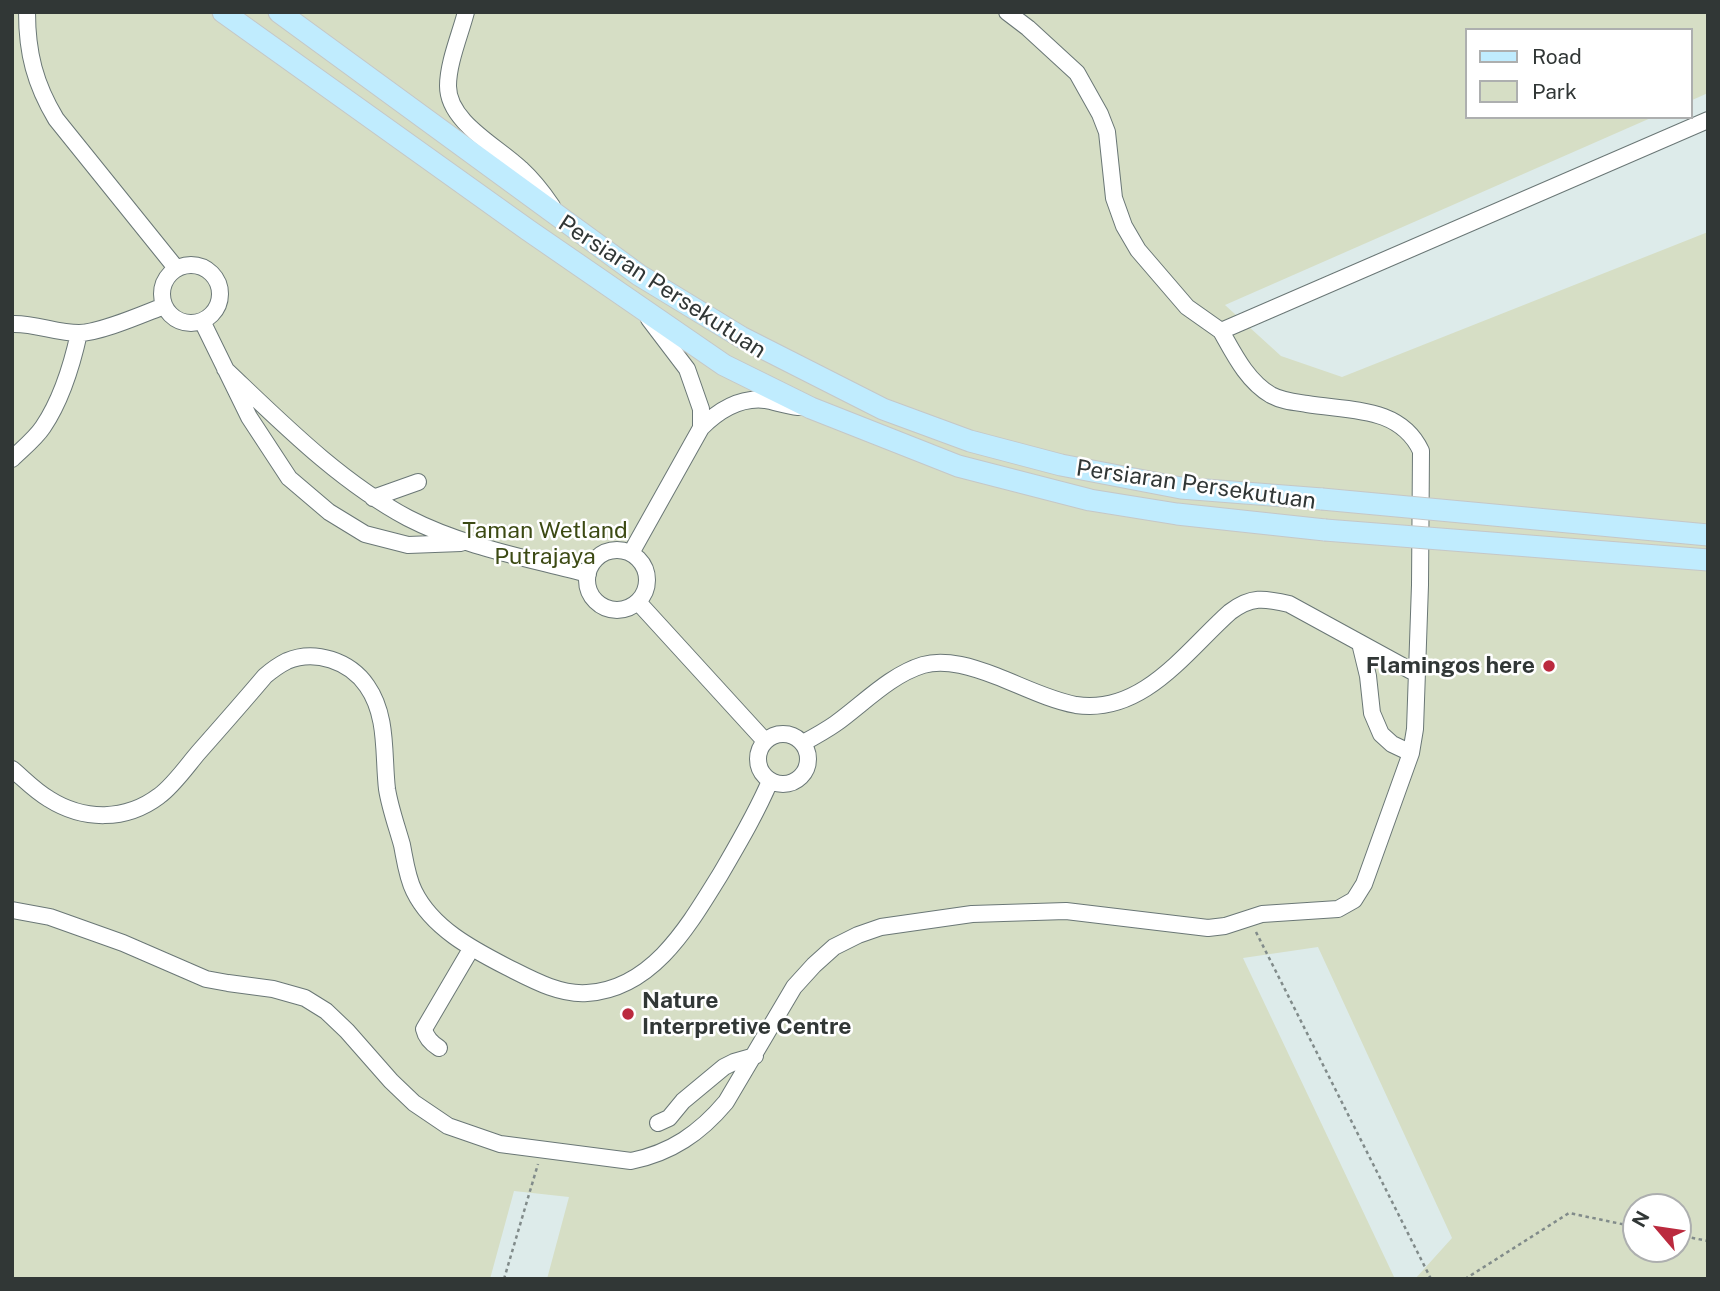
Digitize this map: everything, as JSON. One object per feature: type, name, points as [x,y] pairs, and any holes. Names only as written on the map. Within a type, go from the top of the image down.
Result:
[{"type":"main road","name":"Persiaran Persekutuan","points":[[223,12],[528,230],[724,365],[811,408],[958,466],[1090,500],[1177,514],[1325,530],[1708,560]]},
{"type":"main road","name":"Persiaran Persekutuan","points":[[279,12],[639,275],[741,337],[883,409],[970,441],[1060,465],[1181,488],[1708,535]]},
{"type":"street","points":[[27,12],[29,54],[45,100],[56,118],[176,268]]},
{"type":"street","points":[[466,12],[450,74],[449,98],[454,110],[462,120],[522,169],[561,219]]},
{"type":"street","points":[[12,910],[50,918],[123,943],[206,979],[273,989],[305,998],[326,1011],[347,1031],[414,1104],[448,1126],[500,1144],[631,1161],[665,1152],[682,1143],[712,1119],[755,1056],[794,987],[834,947],[858,935],[881,927],[972,914],[1066,911],[1209,928],[1225,926],[1262,914],[1338,909],[1354,900],[1364,884],[1410,753],[1415,729],[1421,451],[1407,429],[1373,412],[1284,401],[1255,383],[1243,369],[1221,331],[1187,307],[1138,250],[1124,226],[1114,198],[1107,132],[1077,73],[1007,12]]},
{"type":"street","points":[[1221,331],[1708,120]]},
{"type":"street","points":[[190,264],[203,267],[214,275],[219,288],[219,301],[213,313],[202,321],[180,321],[164,306],[162,292],[166,278],[176,268],[190,264]]},
{"type":"street","points":[[638,305],[687,369],[701,409],[701,428]]},
{"type":"street","points":[[12,324],[79,333],[97,330],[164,306]]},
{"type":"street","points":[[202,321],[249,417],[289,478],[329,512],[365,534],[408,545],[467,542]]},
{"type":"street","points":[[12,459],[42,429],[56,406],[74,358],[79,333]]},
{"type":"street","points":[[225,369],[328,463],[373,498],[411,519],[467,542],[588,574]]},
{"type":"street","points":[[631,553],[701,428],[715,414],[734,404],[754,399],[811,408]]},
{"type":"street","points":[[373,498],[418,482]]},
{"type":"street","points":[[618,549],[631,553],[642,562],[647,576],[646,590],[638,602],[627,608],[614,610],[593,598],[588,587],[588,574],[593,561],[604,552],[618,549]]},
{"type":"street","points":[[803,743],[833,726],[902,674],[925,664],[946,663],[980,670],[1056,700],[1076,705],[1114,704],[1136,695],[1161,678],[1230,612],[1241,604],[1254,600],[1268,599],[1290,604],[1416,674]]},
{"type":"street","points":[[638,602],[765,741]]},
{"type":"street","points":[[1360,643],[1368,676],[1372,713],[1381,734],[1392,744],[1410,753]]},
{"type":"street","points":[[12,769],[35,790],[74,811],[103,816],[134,811],[162,795],[265,676],[277,666],[303,657],[332,659],[357,674],[367,685],[381,716],[387,791],[413,888],[422,905],[471,949],[534,981],[561,991],[585,994],[631,981],[676,942],[695,916],[752,819],[770,781]]},
{"type":"street","points":[[785,734],[803,743],[808,754],[808,766],[802,776],[793,783],[781,785],[770,781],[762,773],[758,763],[759,751],[765,741],[785,734]]},
{"type":"street","points":[[439,1048],[431,1043],[424,1029],[471,949]]},
{"type":"street","points":[[658,1124],[670,1118],[683,1101],[724,1067],[755,1056]]},
{"type":"path","points":[[1249,917],[1431,1279]]},
{"type":"path","points":[[504,1279],[542,1150]]},
{"type":"path","points":[[1465,1279],[1569,1213],[1622,1224]]},
{"type":"green space","name":"Taman Wetland Putrajaya","points":[[12,12],[1708,12],[1708,93],[1692,100],[1692,28],[1464,28],[1464,119],[1648,119],[1225,305],[1281,356],[1342,377],[1708,232],[1708,1279],[1415,1279],[1452,1238],[1318,947],[1243,958],[1395,1279],[547,1279],[569,1197],[514,1191],[490,1279],[12,1279]]},
{"type":"place","name":"Flamingos here","points":[[1549,666]]},
{"type":"place","name":"Nature Interpretive Centre","points":[[628,1014]]}]
